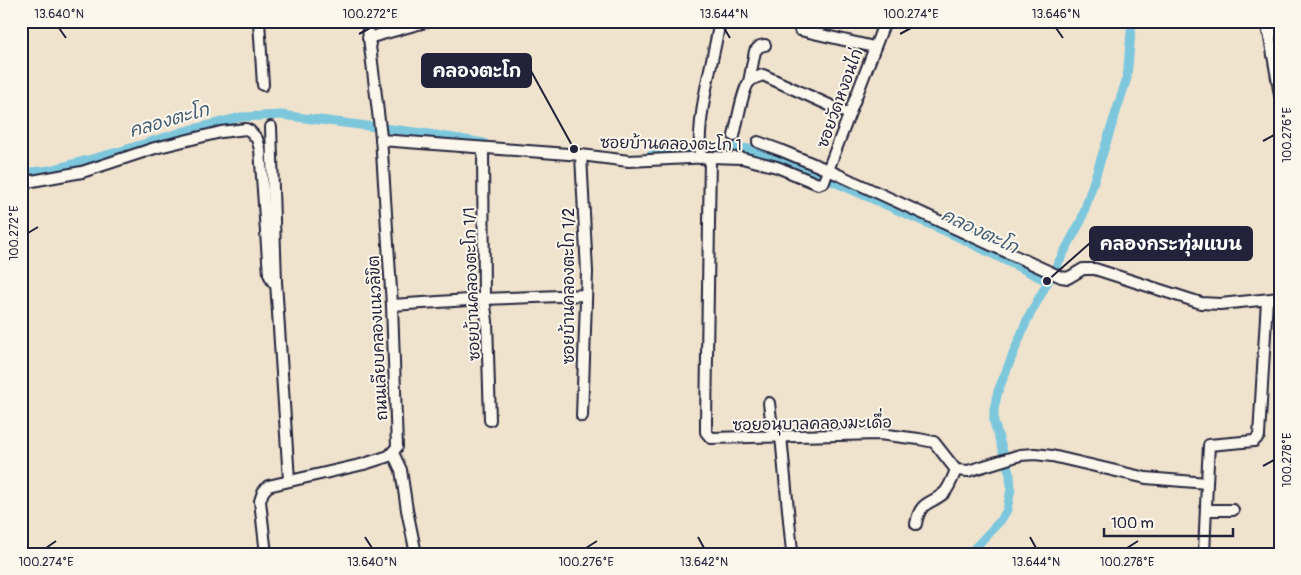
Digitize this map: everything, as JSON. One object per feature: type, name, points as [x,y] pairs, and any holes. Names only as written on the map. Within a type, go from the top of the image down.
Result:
[{"type":"street","points":[[259,21],[264,85]]},
{"type":"street","name":"ถนนเลียบคลองแนวลิขิต","points":[[367,21],[381,138],[392,305],[397,447],[393,453]]},
{"type":"street","points":[[368,38],[429,21]]},
{"type":"street","points":[[702,153],[701,114],[720,21]]},
{"type":"street","name":"ซอยวัดหงอนไก่","points":[[885,21],[826,175],[1061,277],[1068,278],[1083,270],[1096,269],[1201,303],[1220,304],[1267,300]]},
{"type":"street","points":[[1267,21],[1280,95]]},
{"type":"street","points":[[800,30],[874,47]]},
{"type":"street","points":[[1268,32],[1280,32]]},
{"type":"street","points":[[734,136],[756,48],[766,45]]},
{"type":"street","points":[[749,82],[763,75],[849,114]]},
{"type":"street","points":[[271,127],[276,282],[289,480]]},
{"type":"street","points":[[21,183],[82,172],[155,148],[221,132],[246,129],[257,139],[260,148],[269,274],[273,282],[276,282]]},
{"type":"street","name":"ซอยบ้านคลองตะโก 1","points":[[381,138],[581,155],[629,161],[702,153],[742,158],[777,167],[818,184],[826,175]]},
{"type":"street","points":[[758,142],[780,150],[826,175]]},
{"type":"street","name":"ซอยบ้านคลองตะโก 1/1","points":[[483,148],[484,299],[487,321],[490,420]]},
{"type":"street","name":"ซอยอนุบาลคลองมะเดื่อ","points":[[702,153],[706,432],[711,438],[716,439],[879,434],[919,439],[934,442],[956,470]]},
{"type":"street","name":"ซอยบ้านคลองตะโก 1/2","points":[[581,155],[587,272],[582,416]]},
{"type":"street","points":[[392,305],[586,295]]},
{"type":"street","points":[[1204,554],[1209,445],[1254,441],[1259,436],[1267,300],[1280,298]]},
{"type":"street","points":[[770,403],[772,428],[779,436],[792,552]]},
{"type":"street","points":[[266,554],[260,501],[263,492],[268,486],[364,464],[393,453],[401,470],[416,554]]},
{"type":"street","points":[[916,524],[918,514],[926,504],[944,493],[956,470],[968,471],[1020,455],[1052,456],[1146,478],[1207,484]]},
{"type":"street","points":[[1207,510],[1233,510]]},
{"type":"waterway","points":[[969,554],[1001,520],[1007,510],[1011,489],[1010,475],[994,422],[994,409],[998,391],[1027,320],[1081,221],[1127,78],[1132,21]]},
{"type":"waterway","name":"คลองตะโก","points":[[21,173],[50,170],[241,117],[281,115],[423,133],[484,143]]},
{"type":"waterway","name":"คลองตะโก","points":[[651,155],[729,147],[751,149],[773,155],[958,237],[1047,281]]},
{"type":"place","name":"คลองตะโก","points":[[574,149]]},
{"type":"place","name":"คลองกระทุ่มแบน","points":[[1047,281]]}]
